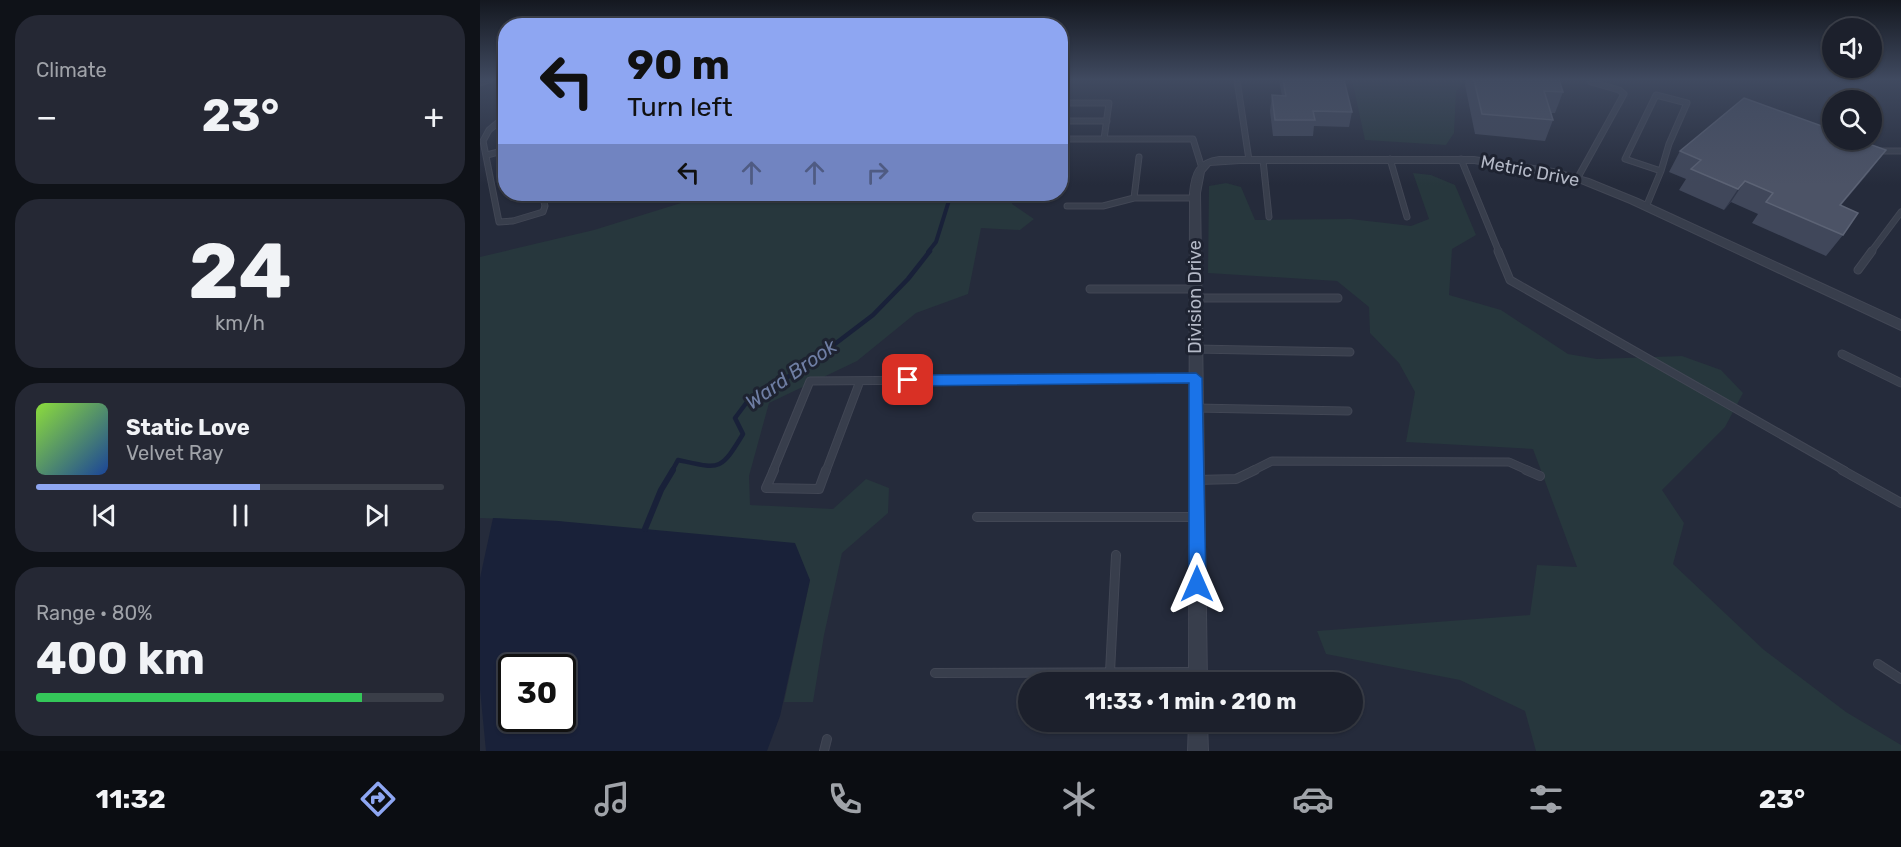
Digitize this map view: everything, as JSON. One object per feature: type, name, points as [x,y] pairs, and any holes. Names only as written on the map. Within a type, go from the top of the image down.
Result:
[{"type":"street","name":"Metric Drive","points":[[1201,165],[1216,160],[1390,159],[1461,159],[1516,164],[1577,179],[1646,207],[1901,325]]},
{"type":"street","name":"Division Drive","points":[[1198,672],[1195,198],[1197,170],[1201,165]]},
{"type":"street","points":[[1198,732],[1198,751]]},
{"type":"lane","points":[[1104,139],[1108,115]]},
{"type":"lane","points":[[1242,115],[1249,160]]},
{"type":"lane","points":[[1577,179],[1612,115]]},
{"type":"lane","points":[[1646,115],[1624,159],[1661,171]]},
{"type":"lane","points":[[1646,207],[1657,188],[1665,156],[1682,115]]},
{"type":"lane","points":[[1068,121],[1107,121]]},
{"type":"lane","points":[[498,123],[489,130],[483,141],[499,222],[513,221],[543,212],[544,201]]},
{"type":"lane","points":[[1068,139],[1193,139],[1201,165]]},
{"type":"lane","points":[[1874,151],[1901,151]]},
{"type":"lane","points":[[487,155],[498,152]]},
{"type":"lane","points":[[1134,198],[1139,157]]},
{"type":"lane","points":[[1390,159],[1407,217]]},
{"type":"lane","points":[[1461,159],[1510,280],[1901,503]]},
{"type":"lane","points":[[1263,160],[1269,217]]},
{"type":"lane","points":[[1067,206],[1103,206],[1134,198],[1195,198]]},
{"type":"lane","points":[[1858,270],[1901,212]]},
{"type":"lane","points":[[1090,289],[1338,298]]},
{"type":"lane","points":[[1196,349],[1350,352]]},
{"type":"lane","points":[[1842,354],[1901,383]]},
{"type":"lane","points":[[860,381],[819,489],[766,488],[810,381],[1196,378]]},
{"type":"lane","points":[[1196,408],[1348,411]]},
{"type":"lane","points":[[1197,480],[1236,479],[1272,462],[1509,462],[1540,476]]},
{"type":"lane","points":[[977,517],[1197,517]]},
{"type":"lane","points":[[1110,672],[1116,555]]},
{"type":"lane","points":[[1878,664],[1901,679]]},
{"type":"lane","points":[[935,673],[1018,673]]},
{"type":"lane","points":[[824,751],[828,739]]},
{"type":"shaded area","points":[[1360,115],[1455,115],[1454,133],[1446,145],[1365,140]]},
{"type":"shaded area","points":[[1413,173],[1431,175],[1455,185],[1476,235],[1452,249],[1449,295],[1501,310],[1568,354],[1597,359],[1682,356],[1721,370],[1743,393],[1725,427],[1662,490],[1684,523],[1673,564],[1764,650],[1846,712],[1901,745],[1901,751],[1536,751],[1525,711],[1460,680],[1326,654],[1317,631],[1530,615],[1537,565],[1577,567],[1533,449],[1406,442],[1415,392],[1399,363],[1370,333],[1369,307],[1337,281],[1208,273],[1209,186],[1226,183],[1241,187],[1255,220],[1351,219],[1411,226],[1429,219]]},
{"type":"shaded area","points":[[687,201],[1013,201],[1012,204],[1034,219],[1020,230],[981,228],[968,294],[916,313],[857,361],[769,403],[749,476],[750,505],[833,509],[866,479],[889,488],[888,513],[842,553],[824,635],[813,702],[784,702],[810,580],[558,521],[480,518],[480,257],[594,230]]},
{"type":"water","points":[[493,518],[558,521],[795,543],[810,580],[780,716],[767,751],[486,751],[480,689],[480,578]]},
{"type":"building","points":[[1274,115],[1314,115],[1315,120],[1275,120]]},
{"type":"building","points":[[1494,115],[1551,115],[1553,120]]},
{"type":"building","points":[[1723,115],[1791,115],[1822,126],[1822,150],[1886,150],[1840,205],[1858,213],[1843,235],[1766,202],[1773,193],[1745,181],[1738,189],[1691,169],[1701,160],[1680,151]]},
{"type":"waterway","name":"Ward Brook","points":[[928,252],[936,242],[949,201]]},
{"type":"waterway","name":"Ward Brook","points":[[672,471],[678,460],[711,466],[723,461],[743,434],[735,418],[750,398],[802,369],[873,315],[908,279],[930,251]]},
{"type":"waterway","name":"Ward Brook","points":[[645,529],[661,490],[673,470]]},
{"type":"route","points":[[908,380],[1196,378],[1197,584]]}]
